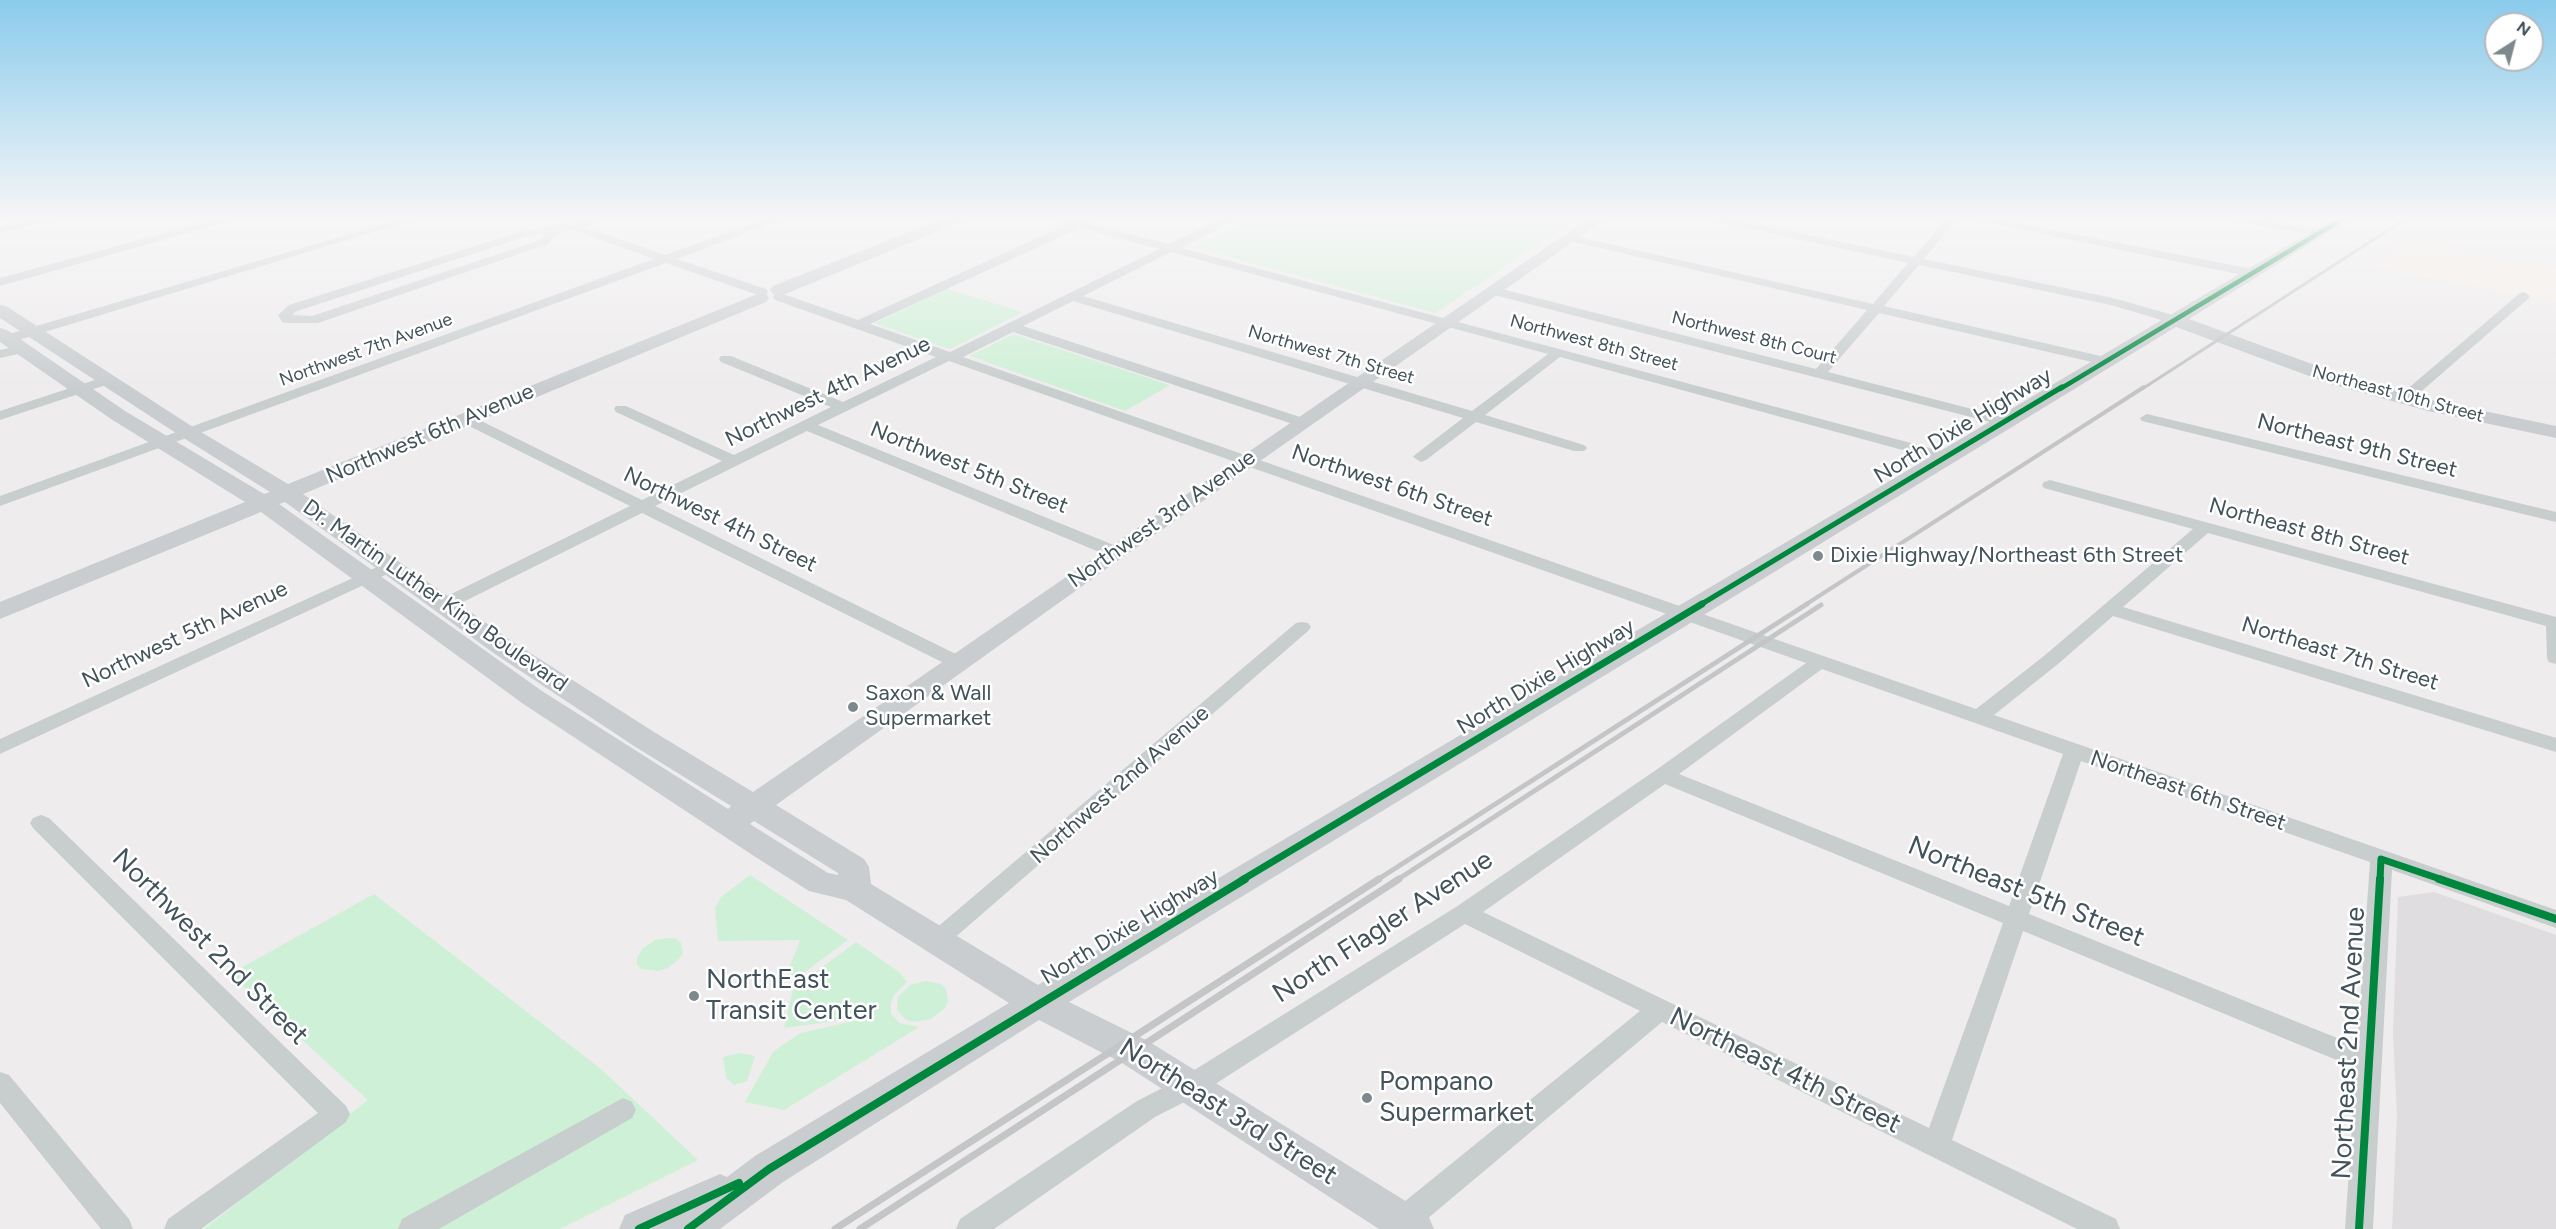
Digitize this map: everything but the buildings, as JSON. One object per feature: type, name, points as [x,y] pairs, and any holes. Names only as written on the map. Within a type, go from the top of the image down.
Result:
[{"type":"main road","name":"Northwest 6th Avenue","points":[[0,611],[464,418],[816,275]]},
{"type":"main road","name":"Northwest 3rd Avenue","points":[[728,824],[1301,422],[1516,275]]},
{"type":"main road","name":"North Dixie Highway","points":[[688,1229],[769,1169],[1038,1003],[2248,275]]},
{"type":"main road","name":"Dr. Martin Luther King Boulevard","points":[[0,310],[13,342],[161,442],[275,498]]},
{"type":"main road","name":"Northeast 10th Street","points":[[2175,320],[2338,381],[2404,399],[2556,432]]},
{"type":"main road","name":"Dr. Martin Luther King Boulevard","points":[[13,342],[106,380],[189,433],[275,498],[379,571],[443,605],[504,648],[644,739],[853,867],[855,890]]},
{"type":"main road","name":"Dr. Martin Luther King Boulevard","points":[[379,571],[461,647],[619,755],[820,883],[855,890],[1038,1003]]},
{"type":"main road","points":[[619,755],[644,739]]},
{"type":"main road","name":"Northeast 3rd Street","points":[[1038,1003],[1121,1044],[1404,1226]]},
{"type":"main road","name":"North Dixie Highway","points":[[639,1229],[769,1169]]},
{"type":"street","points":[[0,282],[24,275]]},
{"type":"street","points":[[13,342],[229,275]]},
{"type":"street","points":[[287,319],[313,320],[445,275]]},
{"type":"street","name":"Northwest 7th Avenue","points":[[0,501],[619,275]]},
{"type":"street","name":"Northwest 6th Street","points":[[716,275],[1820,662]]},
{"type":"street","points":[[858,325],[967,275]]},
{"type":"street","name":"Northwest 4th Avenue","points":[[443,605],[936,361],[950,357],[1115,275]]},
{"type":"street","name":"Northwest 8th Street","points":[[1272,275],[1947,457]]},
{"type":"street","points":[[1736,275],[2105,361]]},
{"type":"street","points":[[1820,373],[1904,275]]},
{"type":"street","points":[[1989,275],[2113,302],[2175,320]]},
{"type":"street","name":"Northwest 8th Court","points":[[1494,291],[2006,422]]},
{"type":"street","points":[[2404,399],[2524,296]]},
{"type":"street","name":"Northwest 7th Street","points":[[1072,297],[1579,448]]},
{"type":"street","points":[[1012,327],[1301,422]]},
{"type":"street","points":[[1421,457],[1559,352]]},
{"type":"street","points":[[726,359],[843,407]]},
{"type":"street","points":[[0,416],[106,380]]},
{"type":"street","points":[[621,409],[735,461]]},
{"type":"street","name":"Northwest 4th Street","points":[[464,418],[957,662]]},
{"type":"street","name":"Northeast 9th Street","points":[[2147,418],[2556,517]]},
{"type":"street","name":"Northwest 5th Street","points":[[806,425],[1115,552]]},
{"type":"street","name":"Northeast 8th Street","points":[[2050,485],[2555,622]]},
{"type":"street","points":[[1978,717],[2205,527]]},
{"type":"street","name":"Northwest 5th Avenue","points":[[0,747],[379,571]]},
{"type":"street","name":"Northeast 7th Street","points":[[2109,609],[2556,746]]},
{"type":"street","points":[[2555,622],[2556,658]]},
{"type":"street","name":"Northwest 2nd Avenue","points":[[936,941],[1302,627]]},
{"type":"street","name":"Northeast 6th Street","points":[[1820,662],[2556,919]]},
{"type":"street","name":"North Flagler Avenue","points":[[970,1229],[1146,1109],[1189,1087],[1464,913],[1663,775],[1820,662]]},
{"type":"street","points":[[1936,1146],[2074,752]]},
{"type":"street","name":"Northeast 5th Street","points":[[1663,775],[2367,1061]]},
{"type":"street","name":"Northwest 2nd Street","points":[[41,823],[337,1114],[178,1229]]},
{"type":"street","name":"Northeast 2nd Avenue","points":[[2359,1229],[2367,1061],[2381,859]]},
{"type":"street","name":"Northeast 4th Street","points":[[1464,913],[2106,1229]]},
{"type":"street","points":[[1404,1226],[1660,1009]]},
{"type":"street","points":[[0,1083],[119,1229]]},
{"type":"street","points":[[412,1229],[623,1110]]},
{"type":"shaded area","points":[[2418,275],[2556,275],[2556,302]]},
{"type":"shaded area","points":[[2434,892],[2556,935],[2556,1229],[2392,1229],[2397,1115],[2393,1033],[2398,897]]},
{"type":"green space","points":[[1296,275],[1492,275],[1435,313]]},
{"type":"green space","points":[[947,289],[1023,312],[950,349],[874,323]]},
{"type":"green space","points":[[1013,334],[1170,385],[1125,411],[970,356]]},
{"type":"green space","points":[[750,875],[848,940],[794,980],[786,976],[800,940],[718,941],[715,908],[721,897]]},
{"type":"green space","points":[[374,894],[601,1069],[698,1160],[560,1229],[204,1229],[368,1100],[230,974]]},
{"type":"green space","points":[[676,939],[681,943],[683,953],[679,959],[668,968],[658,971],[642,969],[637,965],[637,958],[643,948],[655,940]]},
{"type":"green space","points":[[856,942],[899,972],[907,982],[894,995],[891,1013],[899,1023],[919,1027],[784,1110],[745,1102],[773,1052],[801,1033],[880,1015],[784,1028],[793,989]]},
{"type":"green space","points":[[926,981],[941,984],[946,989],[948,1001],[945,1008],[931,1019],[914,1022],[906,1020],[897,1010],[898,997],[910,985]]},
{"type":"green space","points":[[741,1053],[755,1056],[747,1081],[734,1085],[726,1078],[723,1057]]},
{"type":"railway","points":[[2142,389],[2318,275]]},
{"type":"railway","points":[[1805,605],[2144,387]]},
{"type":"railway","points":[[1377,880],[1807,604]]},
{"type":"railway","points":[[1397,880],[1821,605]]},
{"type":"railway","points":[[835,1229],[1379,879]]},
{"type":"railway","points":[[860,1229],[1399,879]]},
{"type":"cycle path","points":[[688,1229],[769,1169],[1038,1003],[2249,275]]},
{"type":"cycle path","points":[[2359,1229],[2381,859],[2556,919]]},
{"type":"cycle path","points":[[639,1229],[739,1183]]},
{"type":"place","name":"Dixie Highway/Northeast 6th Street","points":[[1818,556]]},
{"type":"place","name":"Saxon & Wall Supermarket","points":[[853,707]]},
{"type":"place","name":"NorthEast Transit Center","points":[[694,996]]},
{"type":"place","name":"Pompano Supermarket","points":[[1367,1098]]}]
